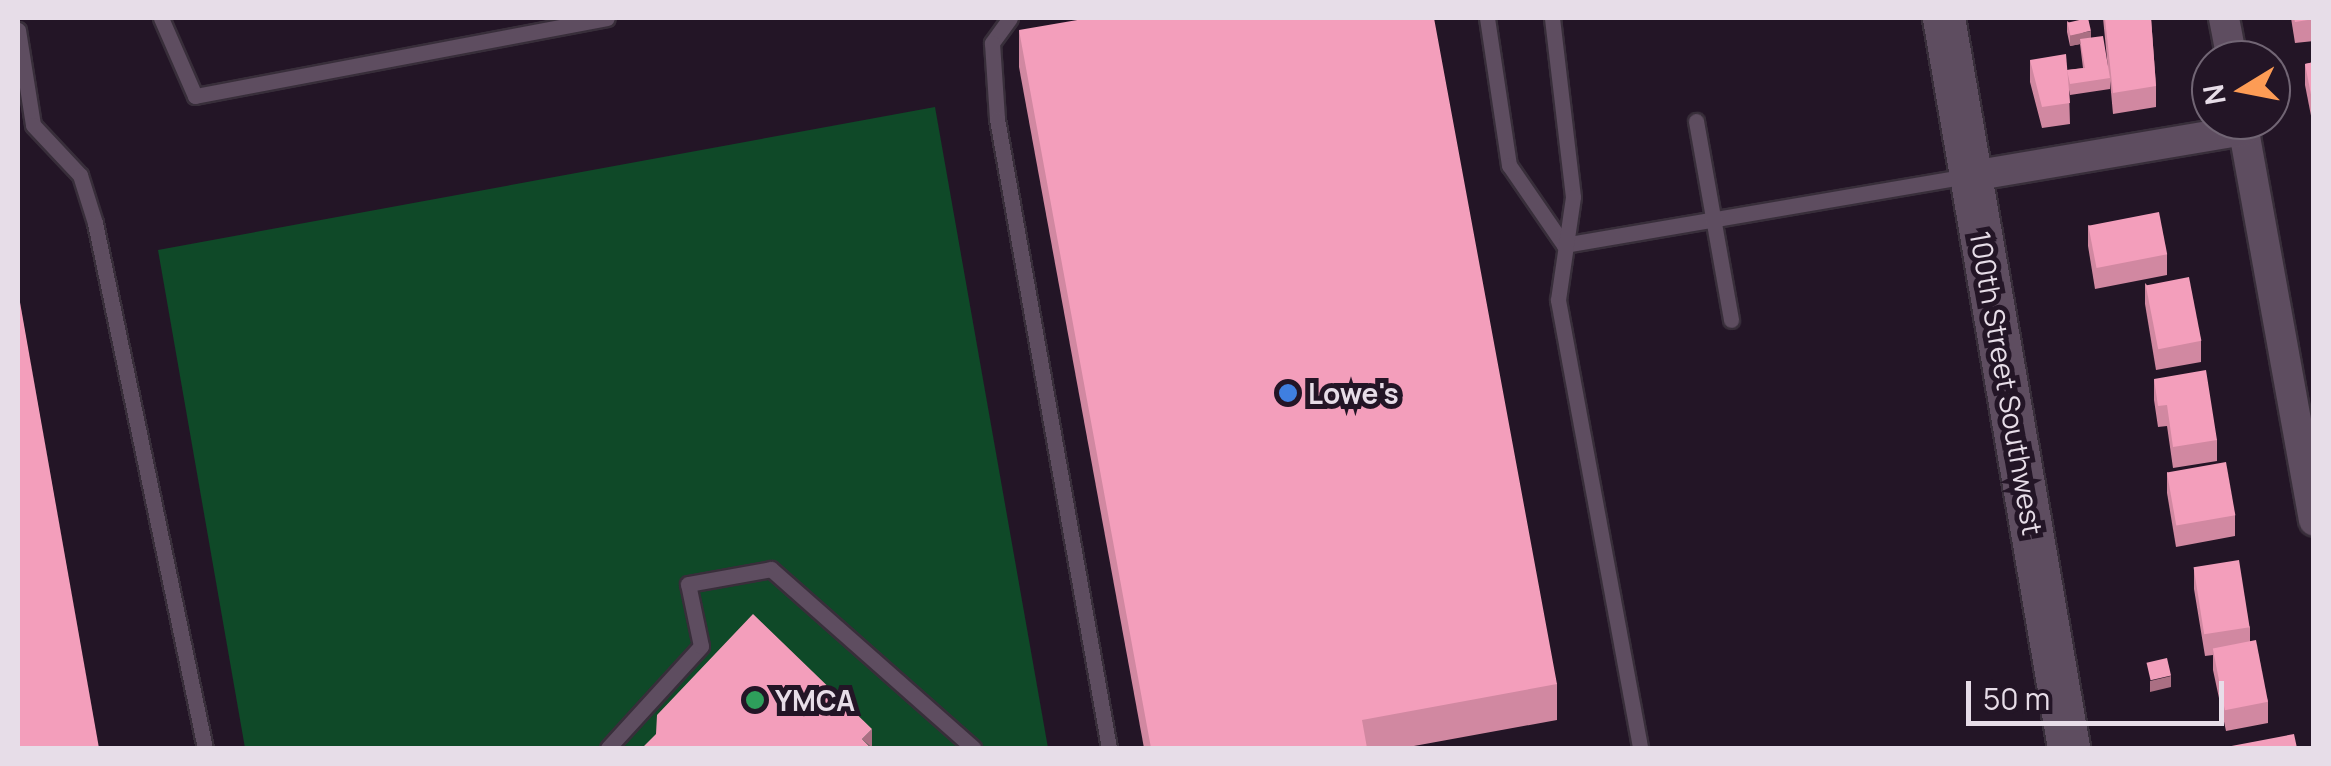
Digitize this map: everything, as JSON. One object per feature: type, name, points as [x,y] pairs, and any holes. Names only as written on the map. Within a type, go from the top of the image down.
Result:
[{"type":"main road","name":"100th Street Southwest","points":[[1944,18],[2069,748]]},
{"type":"street","points":[[1972,176],[2191,135]]},
{"type":"street","points":[[2246,140],[2314,521]]},
{"type":"lane","points":[[160,18],[195,96],[607,18]]},
{"type":"lane","points":[[1010,18],[992,44],[997,119],[1109,748]]},
{"type":"lane","points":[[1487,18],[1509,166],[1564,245]]},
{"type":"lane","points":[[1552,18],[1572,156],[1558,300],[1640,748]]},
{"type":"lane","points":[[18,30],[33,125],[80,175],[95,223],[206,748]]},
{"type":"lane","points":[[1696,122],[1731,320]]},
{"type":"lane","points":[[1564,245],[1972,176]]},
{"type":"lane","points":[[608,748],[701,646],[688,584],[771,569],[973,748]]},
{"type":"green space","points":[[935,107],[1048,748],[245,748],[158,250]]},
{"type":"building","name":"Lowe's","points":[[1089,18],[1434,18],[1557,684],[1362,720],[1367,748],[1151,748],[1019,30]]},
{"type":"building","points":[[2088,18],[2091,31],[2070,35],[2068,23]]},
{"type":"building","points":[[2105,18],[2151,18],[2156,86],[2113,93]]},
{"type":"building","points":[[2103,36],[2110,78],[2070,84],[2067,70],[2085,68],[2080,39]]},
{"type":"building","points":[[2066,54],[2070,103],[2042,107],[2030,60]]},
{"type":"building","points":[[2314,62],[2314,110],[2305,64]]},
{"type":"building","points":[[2159,212],[2167,254],[2097,268],[2088,226]]},
{"type":"building","points":[[2189,277],[2201,341],[2158,349],[2146,285]]},
{"type":"building","points":[[18,291],[99,748],[18,748]]},
{"type":"building","points":[[2206,370],[2217,440],[2173,447],[2167,405],[2158,406],[2154,379]]},
{"type":"building","points":[[2226,462],[2235,515],[2176,526],[2167,472]]},
{"type":"building","points":[[2239,560],[2250,627],[2204,634],[2194,567]]},
{"type":"building","points":[[753,614],[872,729],[862,739],[871,748],[642,748],[656,734],[657,715]]},
{"type":"building","points":[[2256,640],[2268,702],[2225,710],[2213,648]]},
{"type":"building","points":[[2167,658],[2171,676],[2151,680],[2147,663]]},
{"type":"building","points":[[2294,734],[2297,748],[2221,748]]},
{"type":"place","name":"Lowe's","points":[[1288,393]]},
{"type":"place","name":"YMCA","points":[[755,700]]}]
